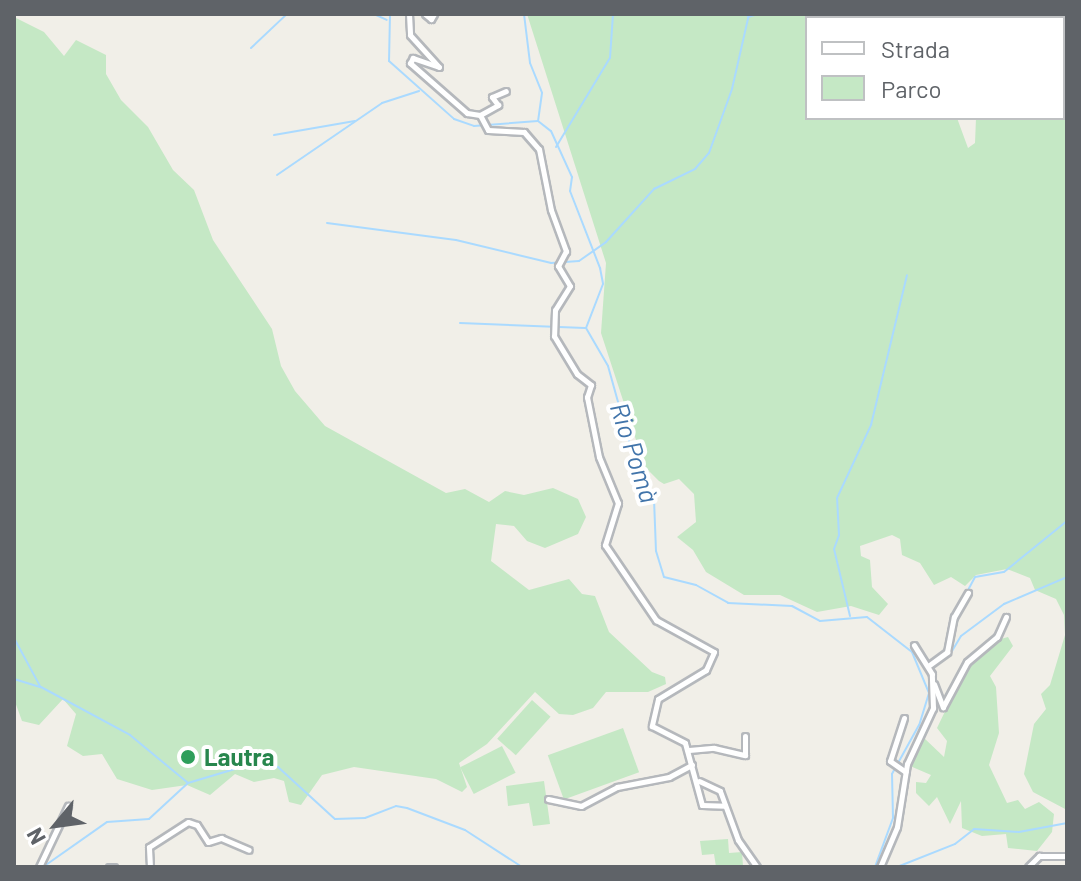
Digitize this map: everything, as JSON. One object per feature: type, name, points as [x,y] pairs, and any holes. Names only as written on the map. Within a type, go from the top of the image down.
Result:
[{"type":"street","points":[[409,14],[410,35],[439,67],[413,58],[410,63],[469,114],[481,117]]},
{"type":"street","points":[[425,14],[431,19],[434,14]]},
{"type":"street","points":[[481,117],[498,104],[492,97],[506,91]]},
{"type":"street","points":[[481,117],[485,127],[524,132],[539,149],[551,210],[566,251],[558,266],[570,286],[554,323],[554,334],[577,374],[591,385],[587,397],[599,457],[619,507],[605,545],[656,620],[714,652],[705,672],[684,679],[656,702],[653,727],[684,742],[699,781],[702,805],[725,806]]},
{"type":"street","points":[[928,666],[948,650],[954,617],[968,593]]},
{"type":"street","points":[[914,645],[928,666],[943,707],[967,662],[995,639],[1006,617]]},
{"type":"street","points":[[880,867],[897,827],[906,772],[932,713],[934,684]]},
{"type":"street","points":[[904,718],[893,744],[891,763],[906,772]]},
{"type":"street","points":[[689,750],[714,748],[745,755],[745,736]]},
{"type":"street","points":[[548,799],[581,806],[617,787],[669,777],[692,765]]},
{"type":"street","points":[[699,781],[720,791],[738,840],[757,867]]},
{"type":"street","points":[[39,867],[68,806]]},
{"type":"street","points":[[150,867],[149,847],[186,822],[197,825],[208,842],[221,838],[249,850]]},
{"type":"street","points":[[1028,867],[1039,856],[1067,856]]},
{"type":"green space","points":[[527,14],[984,14],[805,16],[805,120],[958,120],[968,148],[975,143],[976,120],[1065,120],[1065,16],[1052,16],[1067,14],[1067,810],[1033,792],[1024,774],[1034,724],[1046,709],[1041,694],[1050,685],[1065,635],[1064,615],[1056,599],[1035,590],[1030,578],[1007,569],[976,575],[965,586],[951,577],[934,585],[920,563],[902,555],[900,539],[892,535],[860,546],[861,556],[870,560],[872,587],[888,604],[879,615],[851,606],[817,612],[780,595],[744,595],[706,572],[693,550],[677,537],[696,522],[694,494],[679,479],[664,484],[645,467],[601,333],[606,263]]},
{"type":"green space","points":[[14,17],[44,32],[64,56],[76,40],[106,55],[106,74],[121,100],[148,127],[173,170],[194,190],[213,240],[272,329],[281,366],[295,391],[325,426],[446,493],[465,489],[489,502],[505,491],[524,495],[553,488],[578,499],[586,517],[578,534],[545,548],[527,541],[514,526],[496,524],[491,561],[529,590],[569,579],[582,594],[595,596],[609,632],[652,672],[665,677],[666,684],[648,692],[606,692],[593,708],[573,715],[559,714],[535,692],[487,744],[459,763],[467,787],[462,792],[436,779],[354,767],[322,775],[301,805],[289,802],[284,781],[274,778],[254,782],[235,774],[210,795],[187,785],[152,790],[117,779],[102,754],[83,756],[67,746],[76,714],[63,699],[39,725],[22,721],[14,699]]},
{"type":"green space","points":[[1008,637],[1013,646],[990,676],[996,687],[999,733],[989,765],[1007,803],[1018,800],[1025,809],[1039,802],[1054,814],[1052,832],[1037,851],[1008,848],[1006,834],[982,836],[962,828],[961,801],[950,824],[937,797],[929,806],[916,793],[916,782],[926,783],[931,775],[910,766],[924,738],[944,757],[947,741],[937,728],[964,672],[997,640]]},
{"type":"green space","points":[[532,700],[551,717],[516,755],[497,739]]},
{"type":"green space","points":[[623,728],[639,772],[564,800],[548,755]]},
{"type":"green space","points":[[502,746],[516,773],[474,794],[460,767]]},
{"type":"green space","points":[[544,781],[550,824],[533,826],[529,803],[508,806],[506,786]]},
{"type":"green space","points":[[728,839],[729,853],[742,852],[743,866],[716,867],[714,854],[702,855],[700,841]]},
{"type":"waterway","points":[[251,48],[287,14]]},
{"type":"waterway","points":[[374,14],[387,20]]},
{"type":"waterway","name":"Rio Pomà","points":[[390,14],[389,61],[454,119],[474,126],[538,121],[551,131],[572,177],[570,191],[600,268],[603,284],[586,328],[608,366],[634,459],[654,499],[656,551],[664,577],[696,585],[728,603],[792,606],[820,621],[867,617],[912,652],[929,693],[919,725],[892,774],[893,818],[875,867]]},
{"type":"waterway","points":[[524,14],[530,63],[542,93],[538,121]]},
{"type":"waterway","points":[[556,147],[610,58],[613,14]]},
{"type":"waterway","points":[[327,223],[456,240],[551,263],[579,261],[606,242],[654,189],[695,169],[709,153],[732,89],[749,14]]},
{"type":"waterway","points":[[748,17],[758,14]]},
{"type":"waterway","points":[[277,175],[382,103],[419,91]]},
{"type":"waterway","points":[[274,135],[355,121]]},
{"type":"waterway","points":[[850,616],[834,549],[839,535],[837,498],[871,425],[907,275]]},
{"type":"waterway","points":[[460,323],[585,328]]},
{"type":"waterway","points":[[14,408],[14,420]]},
{"type":"waterway","points":[[951,622],[975,577],[1004,572],[1067,521]]},
{"type":"waterway","points":[[934,666],[949,656],[961,636],[1004,604],[1067,577]]},
{"type":"waterway","points":[[14,638],[40,686]]},
{"type":"waterway","points":[[14,679],[41,687],[130,735],[188,783],[258,762],[278,767],[335,819],[365,818],[396,806],[407,808],[465,830],[522,867]]},
{"type":"waterway","points":[[43,867],[107,822],[149,819],[188,783]]},
{"type":"waterway","points":[[897,867],[955,844],[974,829],[1019,832],[1067,823]]},
{"type":"place","name":"Lautra","points":[[188,757]]}]
